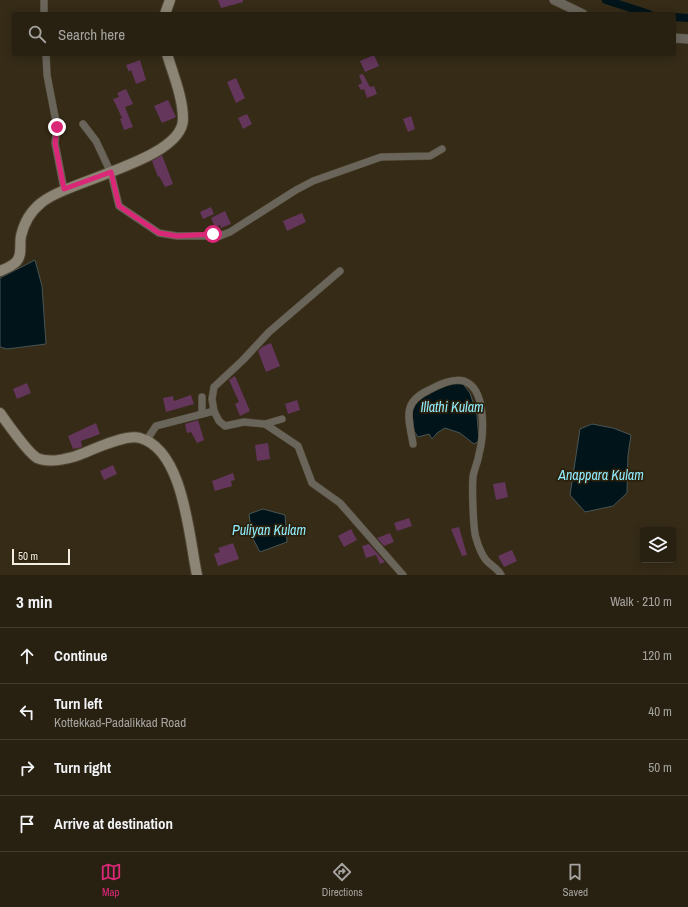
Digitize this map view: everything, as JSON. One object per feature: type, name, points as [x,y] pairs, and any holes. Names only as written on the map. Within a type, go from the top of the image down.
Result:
[{"type":"main road","points":[[166,12],[170,0]]},
{"type":"main road","points":[[0,271],[16,262],[20,256],[21,237],[29,215],[43,201],[64,189],[111,172],[153,153],[177,136],[182,128],[182,108],[168,56]]},
{"type":"main road","points":[[0,413],[33,454],[42,459],[70,460],[107,443],[138,437],[153,444],[172,467],[189,524],[197,575]]},
{"type":"street","points":[[44,0],[44,12]]},
{"type":"street","points":[[554,0],[579,12]]},
{"type":"street","points":[[676,38],[688,40]]},
{"type":"street","points":[[46,56],[47,75],[56,115],[55,143],[64,189]]},
{"type":"street","points":[[83,124],[96,141],[111,172],[119,206],[159,233],[177,236],[220,236],[230,232],[296,190],[313,181],[381,157],[430,156],[442,149]]},
{"type":"street","points":[[282,419],[265,424],[244,422],[225,426],[218,421],[214,411],[212,399],[214,387],[243,360],[269,332],[340,271]]},
{"type":"street","points":[[413,444],[408,413],[410,404],[422,393],[438,385],[458,381],[465,382],[476,392],[483,417],[479,454],[473,479],[476,538],[485,560],[499,570],[501,575]]},
{"type":"street","points":[[202,397],[202,413]]},
{"type":"street","points":[[146,441],[156,426],[214,411]]},
{"type":"street","points":[[265,424],[298,446],[312,483],[340,503],[403,575]]},
{"type":"water","points":[[35,260],[42,286],[46,344],[7,349],[0,347],[0,278]]},
{"type":"water","name":"Illathi Kulam","points":[[460,380],[470,393],[477,415],[479,441],[474,444],[460,433],[445,428],[437,433],[432,439],[429,434],[418,437],[414,431],[411,405],[429,393]]},
{"type":"water","name":"Anappara Kulam","points":[[592,424],[613,428],[631,435],[628,455],[627,493],[613,506],[585,512],[570,495],[580,429]]},
{"type":"water","name":"Puliyan Kulam","points":[[263,509],[285,515],[287,542],[260,552],[252,537],[249,514]]},
{"type":"building","points":[[218,0],[243,0],[243,2],[221,8]]},
{"type":"building","points":[[374,56],[379,66],[365,72],[360,61]]},
{"type":"building","points":[[140,60],[146,80],[136,84],[131,70],[129,72],[126,65]]},
{"type":"building","points":[[363,74],[370,87],[374,86],[377,94],[367,98],[364,89],[361,90],[358,85],[362,83],[359,75]]},
{"type":"building","points":[[236,78],[245,98],[236,103],[227,82]]},
{"type":"building","points":[[126,89],[133,104],[125,107],[133,127],[124,130],[120,119],[122,118],[113,99],[119,97],[117,93]]},
{"type":"building","points":[[168,100],[176,117],[162,123],[154,106]]},
{"type":"building","points":[[247,114],[252,124],[243,129],[238,118]]},
{"type":"building","points":[[411,116],[415,129],[408,132],[403,119]]},
{"type":"building","points":[[162,155],[173,184],[165,187],[159,176],[158,177],[152,161]]},
{"type":"building","points":[[211,207],[214,214],[203,219],[200,212]]},
{"type":"building","points":[[225,211],[231,224],[221,228],[220,225],[215,227],[211,218]]},
{"type":"building","points":[[302,213],[306,222],[287,231],[283,221]]},
{"type":"building","points":[[271,343],[280,366],[266,372],[258,351],[262,347]]},
{"type":"building","points":[[235,376],[250,411],[240,416],[235,404],[239,402],[229,380]]},
{"type":"building","points":[[27,383],[31,393],[17,399],[13,389]]},
{"type":"building","points":[[191,395],[194,404],[166,412],[163,398],[173,396],[174,401]]},
{"type":"building","points":[[297,400],[300,410],[288,414],[285,404]]},
{"type":"building","points":[[198,420],[204,440],[197,443],[191,432],[187,433],[185,424]]},
{"type":"building","points":[[96,423],[100,434],[81,441],[82,447],[73,449],[68,436]]},
{"type":"building","points":[[268,443],[270,459],[257,461],[255,445]]},
{"type":"building","points":[[113,465],[117,474],[104,480],[100,471]]},
{"type":"building","points":[[233,473],[235,480],[231,481],[232,486],[215,491],[212,481]]},
{"type":"building","points":[[505,482],[508,497],[496,500],[493,484]]},
{"type":"building","points":[[409,518],[412,526],[397,531],[394,523]]},
{"type":"building","points":[[459,527],[467,555],[462,556],[451,529]]},
{"type":"building","points":[[351,529],[357,540],[344,547],[338,536]]},
{"type":"building","points":[[390,533],[394,542],[384,546],[377,538]]},
{"type":"building","points":[[233,543],[239,559],[218,566],[214,554],[220,552],[218,548]]},
{"type":"building","points":[[369,544],[385,562],[380,564],[376,555],[366,558],[362,546]]},
{"type":"building","points":[[512,550],[517,561],[504,567],[498,556]]},
{"type":"waterway","points":[[606,0],[643,12]]},
{"type":"waterway","points":[[676,17],[688,18]]},
{"type":"route","points":[[57,127],[55,143],[64,189],[88,182],[111,172],[119,206],[159,233],[177,236],[213,234]]}]
